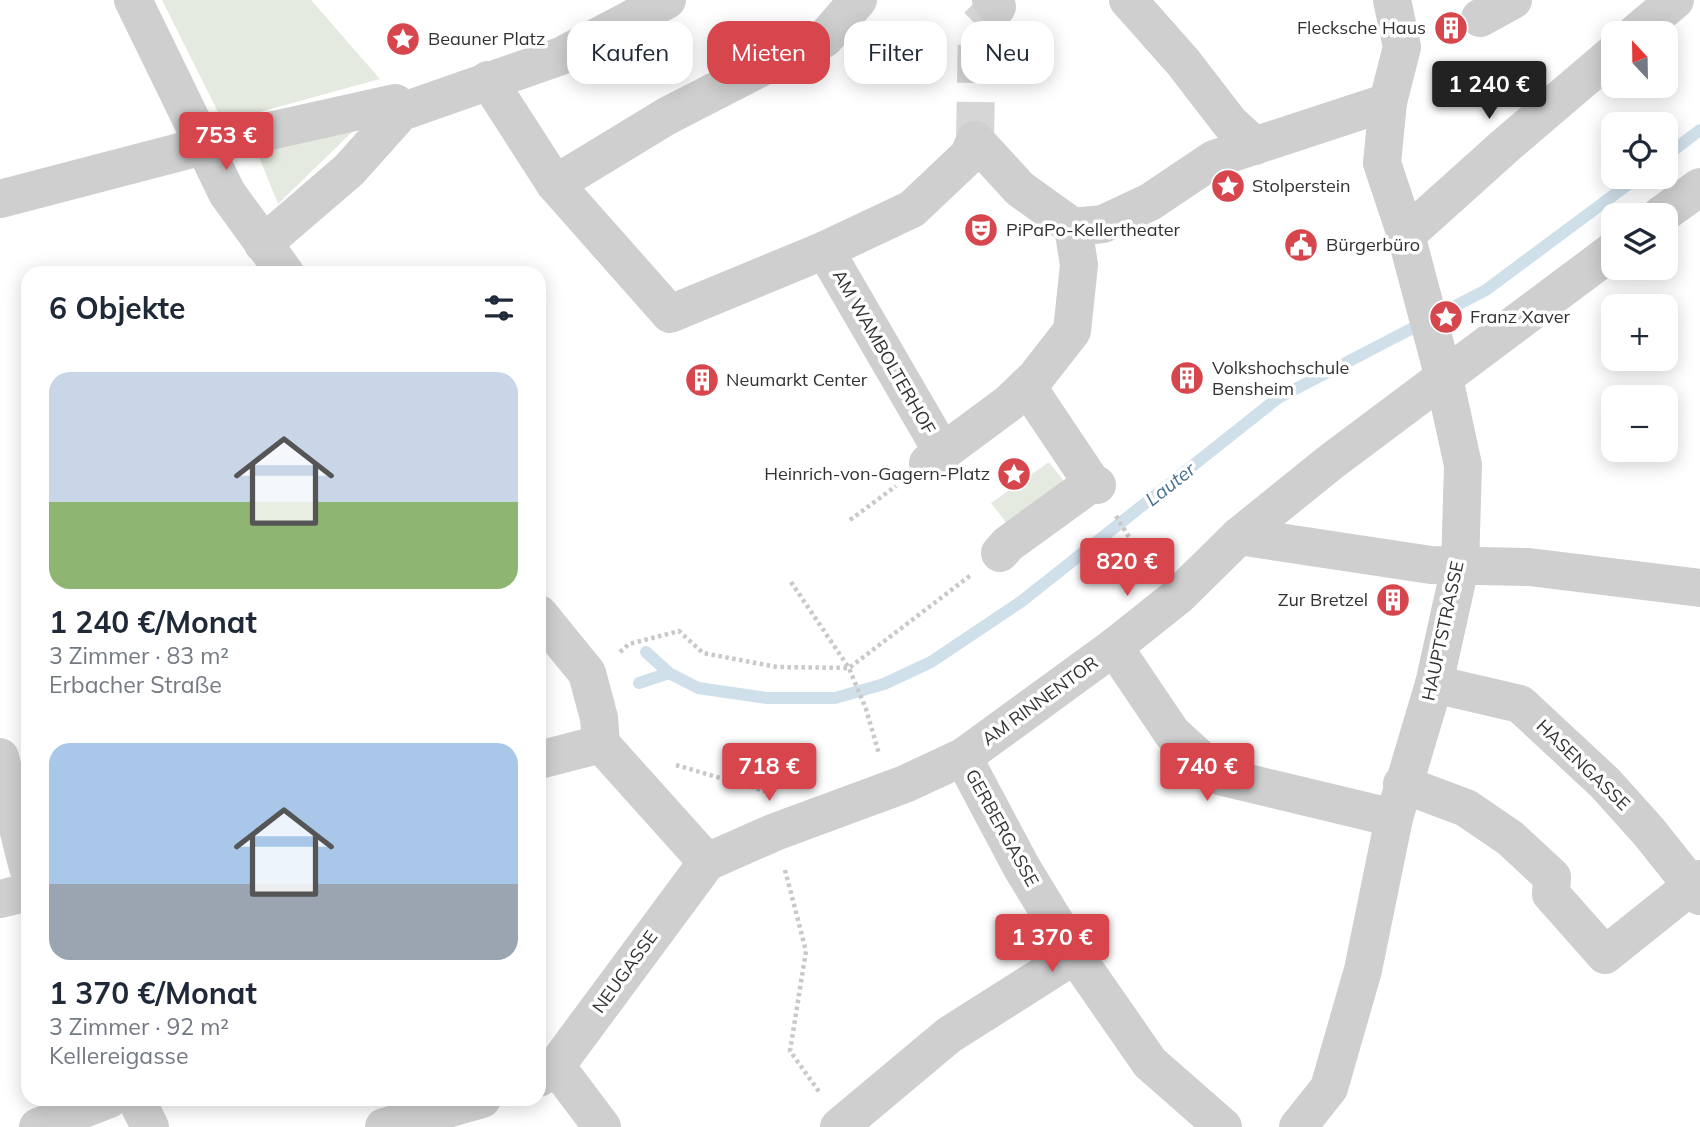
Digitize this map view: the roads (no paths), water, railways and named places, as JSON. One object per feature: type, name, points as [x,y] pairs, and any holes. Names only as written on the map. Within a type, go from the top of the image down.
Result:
[{"type":"street","points":[[133,0],[221,143],[227,193],[274,258],[401,113],[561,56],[667,0]]},
{"type":"street","points":[[488,80],[555,184],[667,116],[780,58],[824,39],[858,0]]},
{"type":"street","points":[[1128,0],[1183,62],[1230,123],[1255,146]]},
{"type":"street","name":"HAUPTSTRASSE","points":[[1298,1127],[1329,1088],[1363,970],[1398,801],[1434,684],[1460,567],[1463,465],[1440,362],[1406,236],[1382,163],[1388,102],[1402,47],[1392,0]]},
{"type":"street","points":[[1650,21],[1675,0]]},
{"type":"street","points":[[1406,236],[1601,64]]},
{"type":"street","points":[[1000,553],[1008,544],[1100,492],[1031,381],[1072,331],[1080,265],[1073,227],[1104,224],[1150,202],[1214,159],[1388,102]]},
{"type":"street","points":[[0,199],[221,143],[395,103],[401,113]]},
{"type":"street","name":"AM WAMBOLTERHOF","points":[[555,184],[670,314],[825,250],[912,209],[969,155],[975,140],[1020,188],[1073,227]]},
{"type":"street","points":[[1678,203],[1700,187]]},
{"type":"street","name":"AM WAMBOLTERHOF","points":[[825,250],[936,458],[1009,403],[1031,381]]},
{"type":"street","name":"AM RINNENTOR","points":[[707,862],[775,832],[905,784],[962,757],[1114,647],[1178,596],[1239,536],[1317,473],[1440,362],[1601,258]]},
{"type":"street","points":[[1239,536],[1431,565],[1529,567],[1700,588]]},
{"type":"street","points":[[546,623],[587,673],[599,718],[601,744],[707,862]]},
{"type":"street","points":[[1114,647],[1172,733],[1219,776],[1466,808],[1510,838],[1552,877],[1551,894],[1605,955],[1697,887]]},
{"type":"street","name":"HASENGASSE","points":[[1434,684],[1520,704],[1605,783],[1697,887]]},
{"type":"street","points":[[546,758],[601,744]]},
{"type":"street","points":[[0,757],[21,840]]},
{"type":"street","name":"GERBERGASSE","points":[[962,757],[1022,868],[1075,956],[1150,1063],[1223,1127]]},
{"type":"street","name":"NEUGASSE","points":[[547,1072],[707,862]]},
{"type":"street","points":[[0,899],[21,894]]},
{"type":"street","points":[[851,1122],[949,1035],[1075,956]]},
{"type":"street","points":[[547,1072],[602,1127]]},
{"type":"street","points":[[38,1127],[91,1106]]},
{"type":"street","points":[[140,1106],[150,1127]]},
{"type":"street","points":[[384,1127],[458,1106]]},
{"type":"waterway","name":"Lauter","points":[[1678,147],[1700,130]]},
{"type":"waterway","name":"Lauter","points":[[646,652],[669,673],[698,688],[767,698],[835,698],[884,684],[931,662],[1022,601],[1278,398],[1486,290],[1622,189]]},
{"type":"waterway","points":[[639,683],[669,673]]},
{"type":"tunnel","points":[[975,140],[977,27],[997,7]]},
{"type":"place","name":"Flecksche Haus","points":[[1451,28]]},
{"type":"place","name":"Beauner Platz","points":[[403,39]]},
{"type":"place","name":"Stolperstein","points":[[1228,186]]},
{"type":"place","name":"PiPaPo-Kellertheater","points":[[981,230]]},
{"type":"place","name":"Bürgerbüro","points":[[1301,245]]},
{"type":"place","name":"Franz Xaver","points":[[1446,317]]},
{"type":"place","name":"Volkshochschule Bensheim","points":[[1187,378]]},
{"type":"place","name":"Neumarkt Center","points":[[702,380]]},
{"type":"place","name":"Heinrich-von-Gagern-Platz","points":[[1014,474]]},
{"type":"place","name":"Zur Bretzel","points":[[1393,600]]}]
